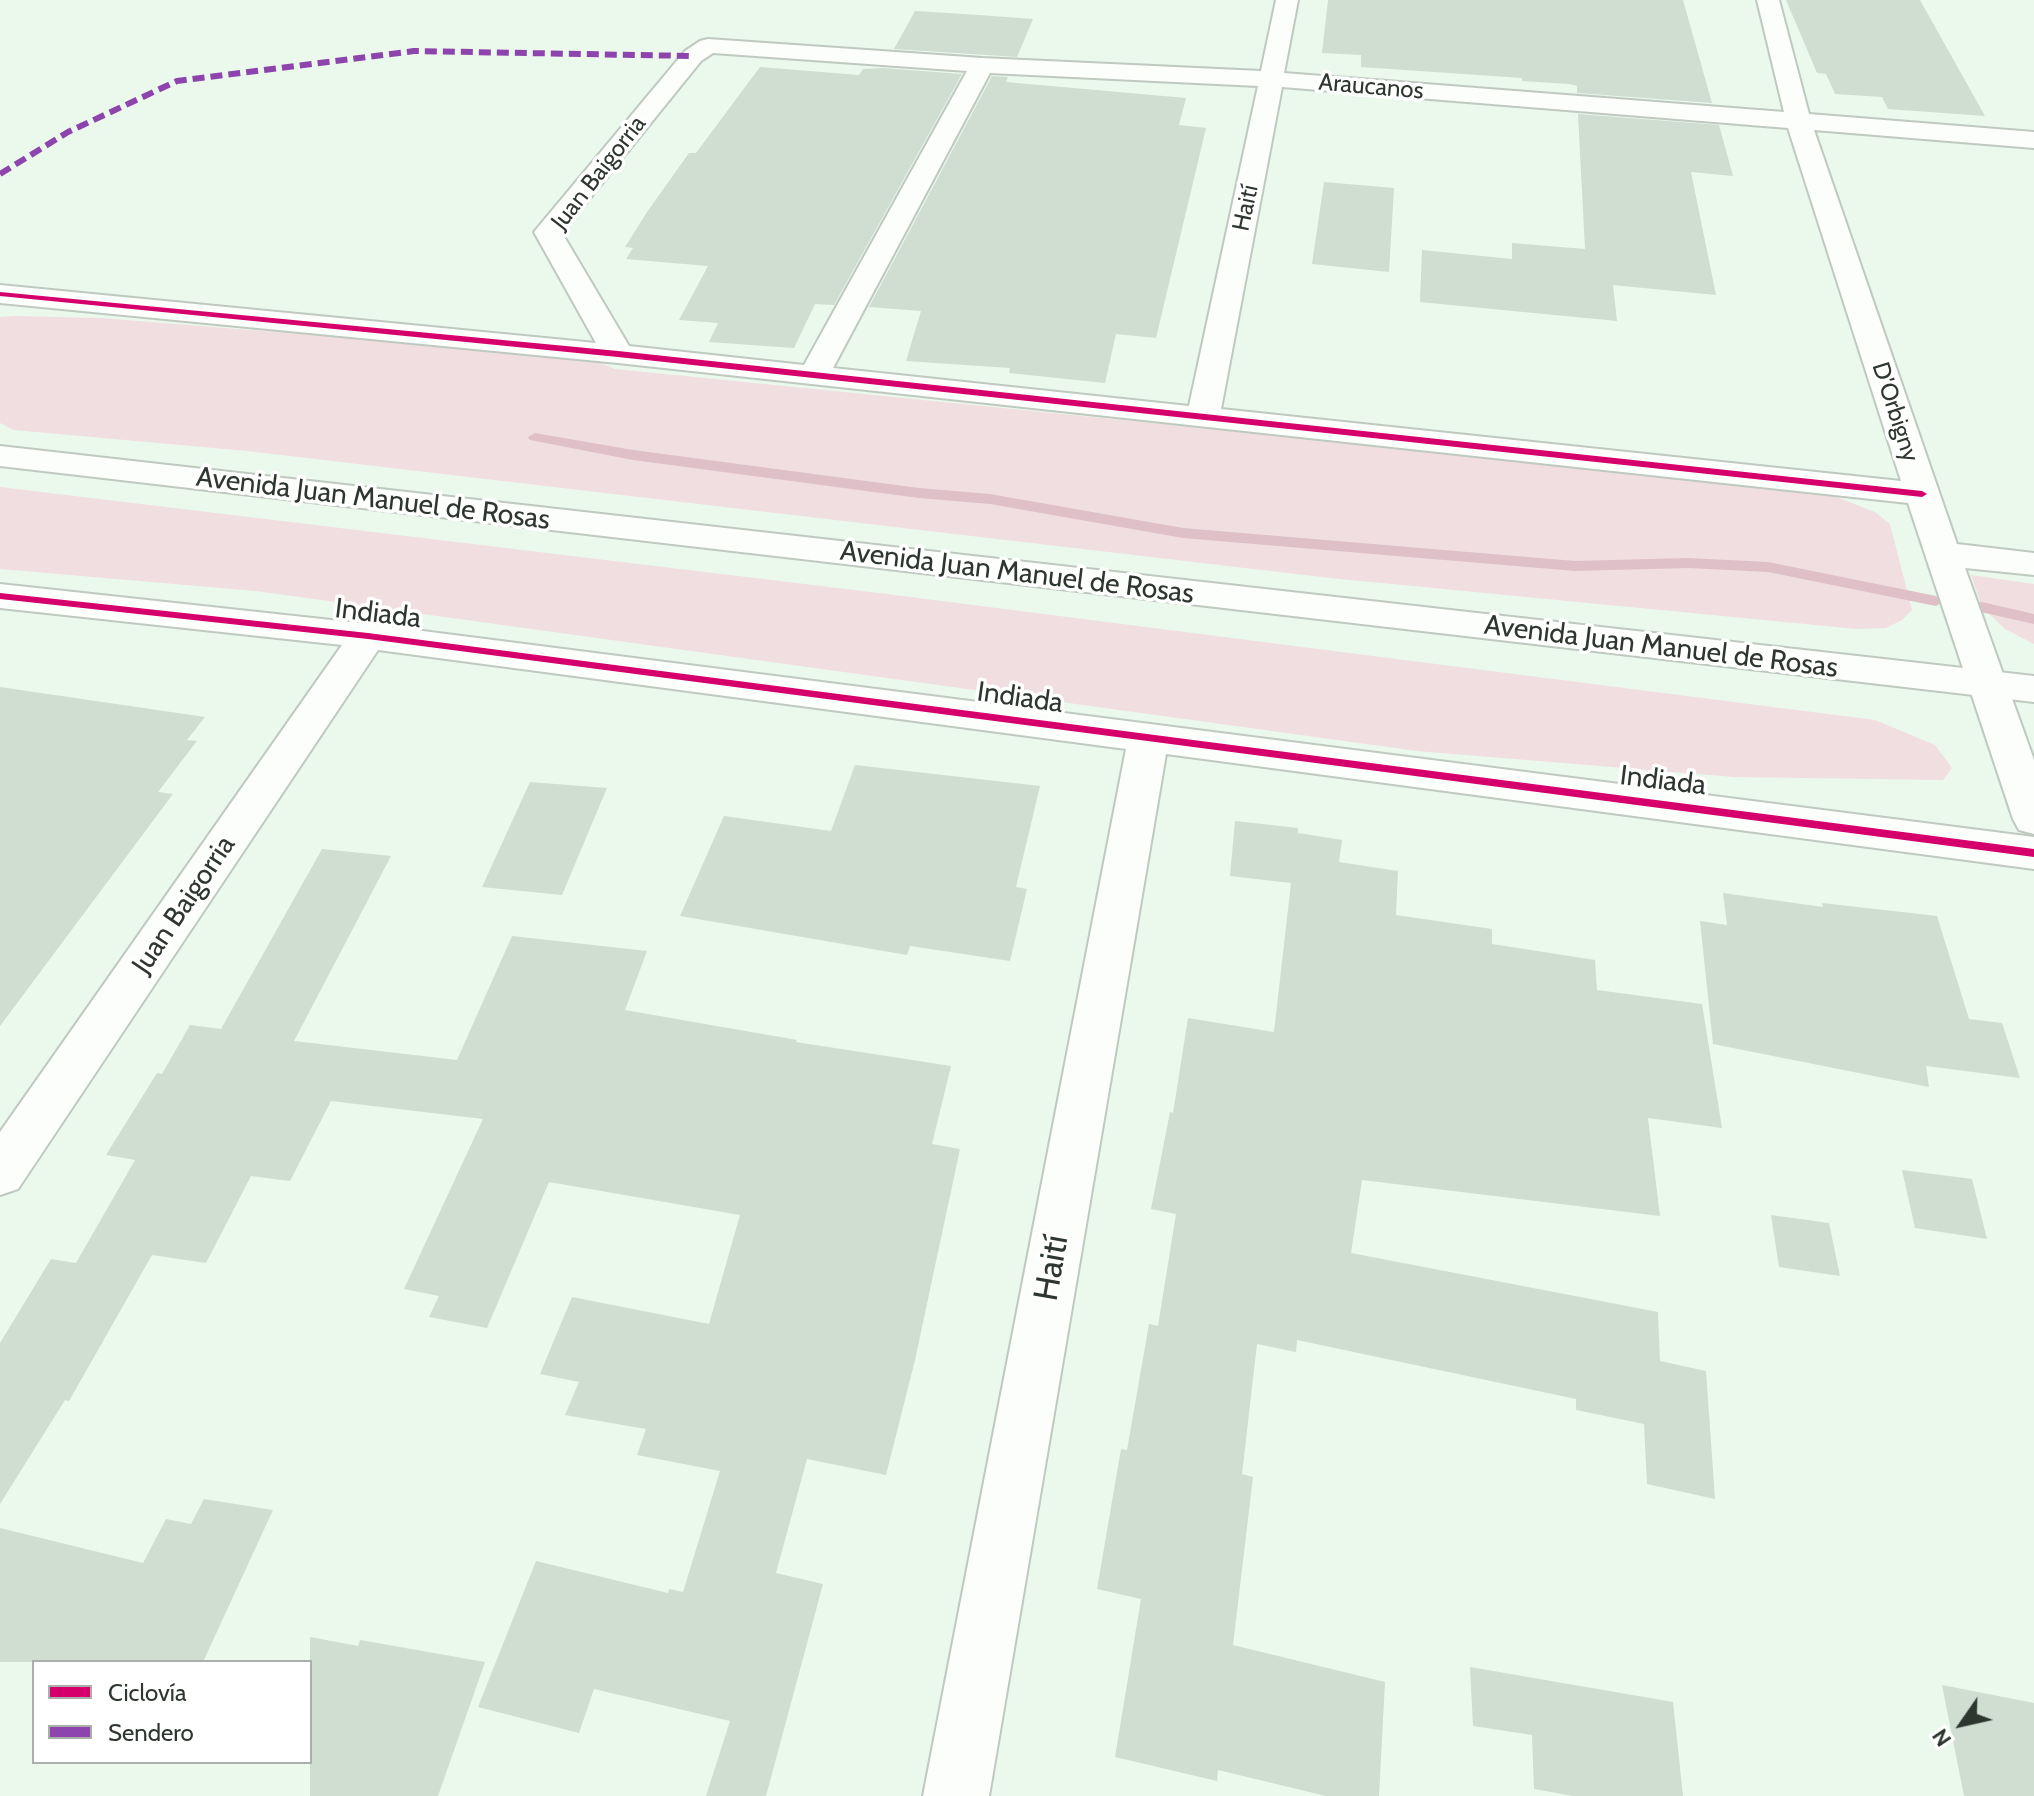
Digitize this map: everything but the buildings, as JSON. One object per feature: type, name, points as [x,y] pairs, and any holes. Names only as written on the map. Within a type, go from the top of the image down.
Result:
[{"type":"street","name":"Haití","points":[[1203,416],[1287,0]]},
{"type":"street","name":"D'Orbigny","points":[[1768,0],[1799,123],[2034,819]]},
{"type":"street","name":"Araucanos","points":[[708,46],[982,65],[1273,79],[2034,140]]},
{"type":"street","name":"Juan Baigorria","points":[[618,354],[548,232],[693,56],[708,46]]},
{"type":"street","points":[[813,376],[982,65]]},
{"type":"street","points":[[0,294],[618,354],[1922,494]]},
{"type":"street","name":"Avenida Juan Manuel de Rosas","points":[[0,456],[2034,689]]},
{"type":"street","points":[[1942,554],[2034,564]]},
{"type":"street","name":"Indiada","points":[[0,596],[368,636],[2034,853]]},
{"type":"street","name":"Juan Baigorria","points":[[0,1173],[368,636]]},
{"type":"street","name":"Haití","points":[[956,1796],[1148,739]]},
{"type":"shaded area","points":[[0,317],[101,318],[587,357],[615,369],[1818,490],[1875,512],[1890,524],[1912,610],[1902,620],[1886,628],[1857,629],[1330,578],[247,451],[14,430],[0,423]]},
{"type":"shaded area","points":[[0,487],[879,593],[1875,720],[1935,745],[1952,768],[1943,780],[1734,777],[1417,751],[256,591],[0,569]]},
{"type":"shaded area","points":[[1971,575],[2034,584],[2034,644],[2005,629],[1982,607]]},
{"type":"waterway","points":[[535,437],[633,455],[919,493],[990,499],[1183,533],[1575,566],[1688,563],[1768,567],[1936,601]]},
{"type":"waterway","points":[[1982,607],[2034,619]]},
{"type":"marked path","points":[[0,174],[68,132],[177,81],[414,51],[693,56]]},
{"type":"cycle path","points":[[0,294],[618,354],[1922,494]]},
{"type":"cycle path","points":[[0,596],[368,636],[2034,853]]}]
